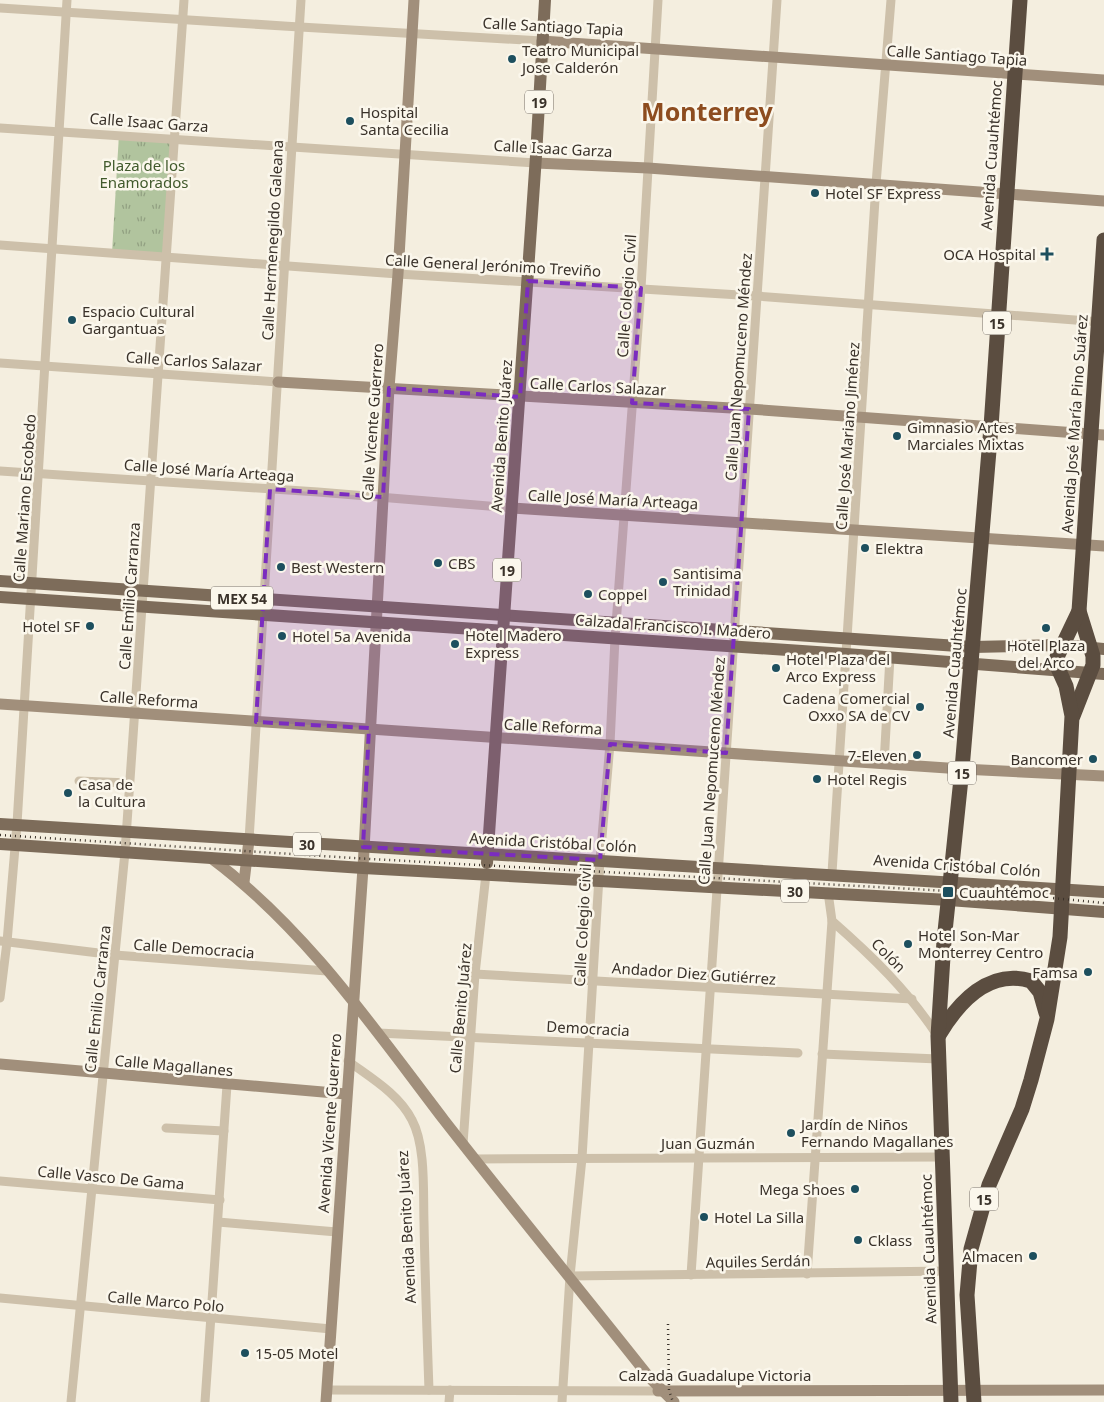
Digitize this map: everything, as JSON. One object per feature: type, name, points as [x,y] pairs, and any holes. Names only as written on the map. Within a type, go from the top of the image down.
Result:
[{"type":"highway","name":"Avenida Cuauhtémoc","points":[[951,1396],[938,1036],[944,941],[972,663],[991,427],[1020,0]]},
{"type":"highway","name":"Avenida José María Pino Suárez","points":[[974,1395],[967,1294],[971,1249],[989,1185],[1026,1097],[1047,1019],[1062,908],[1072,716],[1066,686],[1059,672],[1057,658],[1079,611],[1083,544],[1098,435],[1104,240]]},
{"type":"highway","name":"Avenida José María Pino Suárez","points":[[1072,716],[1097,674],[1093,656],[1097,648],[1079,611]]},
{"type":"highway","points":[[938,1036],[954,1012],[969,995],[989,984],[1012,979],[1023,979],[1037,986],[1043,999],[1047,1019]]},
{"type":"main road","name":"Avenida Benito Juárez","points":[[486,874],[536,163],[545,0]]},
{"type":"main road","name":"Calzada Francisco I. Madero","points":[[0,581],[973,647],[1062,645],[1097,648]]},
{"type":"main road","name":"Calzada Francisco I. Madero","points":[[0,597],[890,657],[1097,674]]},
{"type":"main road","name":"Avenida Cristóbal Colón","points":[[0,824],[488,855],[832,873],[1104,892]]},
{"type":"main road","name":"30","points":[[0,844],[362,868],[828,892],[1104,912]]},
{"type":"street","name":"Calle Mariano Escobedo","points":[[0,998],[17,824],[25,705],[67,0]]},
{"type":"street","name":"Calle Emilio Carranza","points":[[71,1402],[125,852],[184,0]]},
{"type":"street","name":"Calle Hermenegildo Galeana","points":[[249,840],[301,0]]},
{"type":"street","name":"Calle Vicente Guerrero","points":[[363,847],[389,388],[398,274],[414,0]]},
{"type":"street","name":"Calle Colegio Civil","points":[[562,1402],[570,1276],[582,1158],[598,881],[610,744],[616,622],[641,288],[658,0]]},
{"type":"street","name":"Calle Juan Nepomuceno Méndez","points":[[691,1275],[777,0]]},
{"type":"street","name":"Calle José Mariano Jiménez","points":[[832,873],[876,184],[891,0]]},
{"type":"street","name":"Calle Santiago Tapia","points":[[0,8],[182,21],[655,47],[1104,80]]},
{"type":"street","name":"Calle Isaac Garza","points":[[0,128],[291,145],[536,163],[648,168],[1104,201]]},
{"type":"street","name":"Calle General Jerónimo Treviño","points":[[0,245],[398,274],[756,296],[1102,322]]},
{"type":"street","name":"Calle Carlos Salazar","points":[[0,363],[520,397],[749,409],[1098,435]]},
{"type":"street","name":"Calle José María Arteaga","points":[[0,471],[383,497],[512,508],[1104,546]]},
{"type":"street","points":[[884,764],[890,657]]},
{"type":"street","name":"Calle Reforma","points":[[0,704],[610,744],[962,770],[1104,776]]},
{"type":"street","points":[[78,781],[130,783]]},
{"type":"street","points":[[244,882],[249,840]]},
{"type":"street","name":"Avenida Vicente Guerrero","points":[[326,1396],[363,847]]},
{"type":"street","points":[[211,858],[244,882],[286,922],[378,1033],[463,1144],[570,1276],[661,1394],[674,1402]]},
{"type":"street","name":"Calle Benito Juárez","points":[[463,1144],[475,974],[486,874]]},
{"type":"street","points":[[807,1274],[832,921],[828,892]]},
{"type":"street","name":"Colón","points":[[832,921],[869,952],[912,999],[938,1036]]},
{"type":"street","name":"Calle Democracia","points":[[4,942],[115,955],[327,972]]},
{"type":"street","name":"Andador Diez Gutiérrez","points":[[475,974],[912,999]]},
{"type":"street","name":"Democracia","points":[[378,1033],[798,1053]]},
{"type":"street","points":[[822,1054],[938,1059]]},
{"type":"street","name":"Avenida Benito Juárez","points":[[348,1061],[388,1090],[406,1109],[414,1122],[418,1139],[423,1198],[429,1390]]},
{"type":"street","name":"Calle Magallanes","points":[[0,1064],[346,1094]]},
{"type":"street","points":[[205,1402],[227,1084]]},
{"type":"street","points":[[166,1128],[224,1131]]},
{"type":"street","name":"Juan Guzmán","points":[[475,1159],[942,1157]]},
{"type":"street","name":"Calle Vasco De Gama","points":[[0,1181],[220,1200]]},
{"type":"street","points":[[218,1222],[337,1232]]},
{"type":"street","name":"Aquiles Serdán","points":[[570,1276],[947,1271]]},
{"type":"street","name":"Calle Marco Polo","points":[[0,1298],[211,1320],[330,1329]]},
{"type":"street","name":"Calzada Guadalupe Victoria","points":[[326,1396],[429,1390],[562,1390],[661,1394],[951,1396],[1104,1390]]},
{"type":"street","points":[[449,1402],[450,1390]]},
{"type":"highlighted area","points":[[528,281],[641,288],[632,403],[749,409],[726,753],[610,744],[600,860],[363,847],[369,728],[256,722],[270,489],[383,497],[389,388],[520,397]]},
{"type":"green space","name":"Plaza de los Enamorados","points":[[119,134],[174,139],[166,257],[112,253]]},
{"type":"railway","points":[[0,835],[353,858],[1021,895],[1104,903]]},
{"type":"railway","points":[[668,1324],[669,1390],[673,1402]]},
{"type":"place","name":"Teatro Municipal Jose Calderón","points":[[512,59]]},
{"type":"place","name":"Hospital Santa Cecilia","points":[[350,121]]},
{"type":"place","name":"Hotel SF Express","points":[[815,193]]},
{"type":"place","name":"OCA Hospital","points":[[1047,254]]},
{"type":"place","name":"Espacio Cultural Gargantuas","points":[[72,320]]},
{"type":"place","name":"Gimnasio Artes Marciales Mixtas","points":[[897,436]]},
{"type":"place","name":"Elektra","points":[[865,548]]},
{"type":"place","name":"CBS","points":[[438,563]]},
{"type":"place","name":"Best Western","points":[[281,567]]},
{"type":"place","name":"Santisima Trinidad","points":[[663,582]]},
{"type":"place","name":"Coppel","points":[[588,594]]},
{"type":"place","name":"Hotel SF","points":[[90,626]]},
{"type":"place","name":"Hotel Plaza del Arco","points":[[1046,628]]},
{"type":"place","name":"Hotel 5a Avenida","points":[[282,636]]},
{"type":"place","name":"Hotel Madero Express","points":[[455,644]]},
{"type":"place","name":"Hotel Plaza del Arco Express","points":[[776,668]]},
{"type":"place","name":"Cadena Comercial Oxxo SA de CV","points":[[920,707]]},
{"type":"place","name":"7-Eleven","points":[[917,755]]},
{"type":"place","name":"Bancomer","points":[[1093,759]]},
{"type":"place","name":"Hotel Regis","points":[[817,779]]},
{"type":"place","name":"Casa de la Cultura","points":[[68,793]]},
{"type":"place","name":"Cuauhtémoc","points":[[948,892]]},
{"type":"place","name":"Hotel Son-Mar Monterrey Centro","points":[[908,944]]},
{"type":"place","name":"Famsa","points":[[1088,972]]},
{"type":"place","name":"Jardín de Niños Fernando Magallanes","points":[[791,1133]]},
{"type":"place","name":"Mega Shoes","points":[[855,1189]]},
{"type":"place","name":"Hotel La Silla","points":[[704,1217]]},
{"type":"place","name":"Cklass","points":[[858,1240]]},
{"type":"place","name":"Almacen","points":[[1033,1256]]},
{"type":"place","name":"15-05 Motel","points":[[245,1353]]},
{"type":"district","name":"Monterrey","points":[[707,111]]}]
